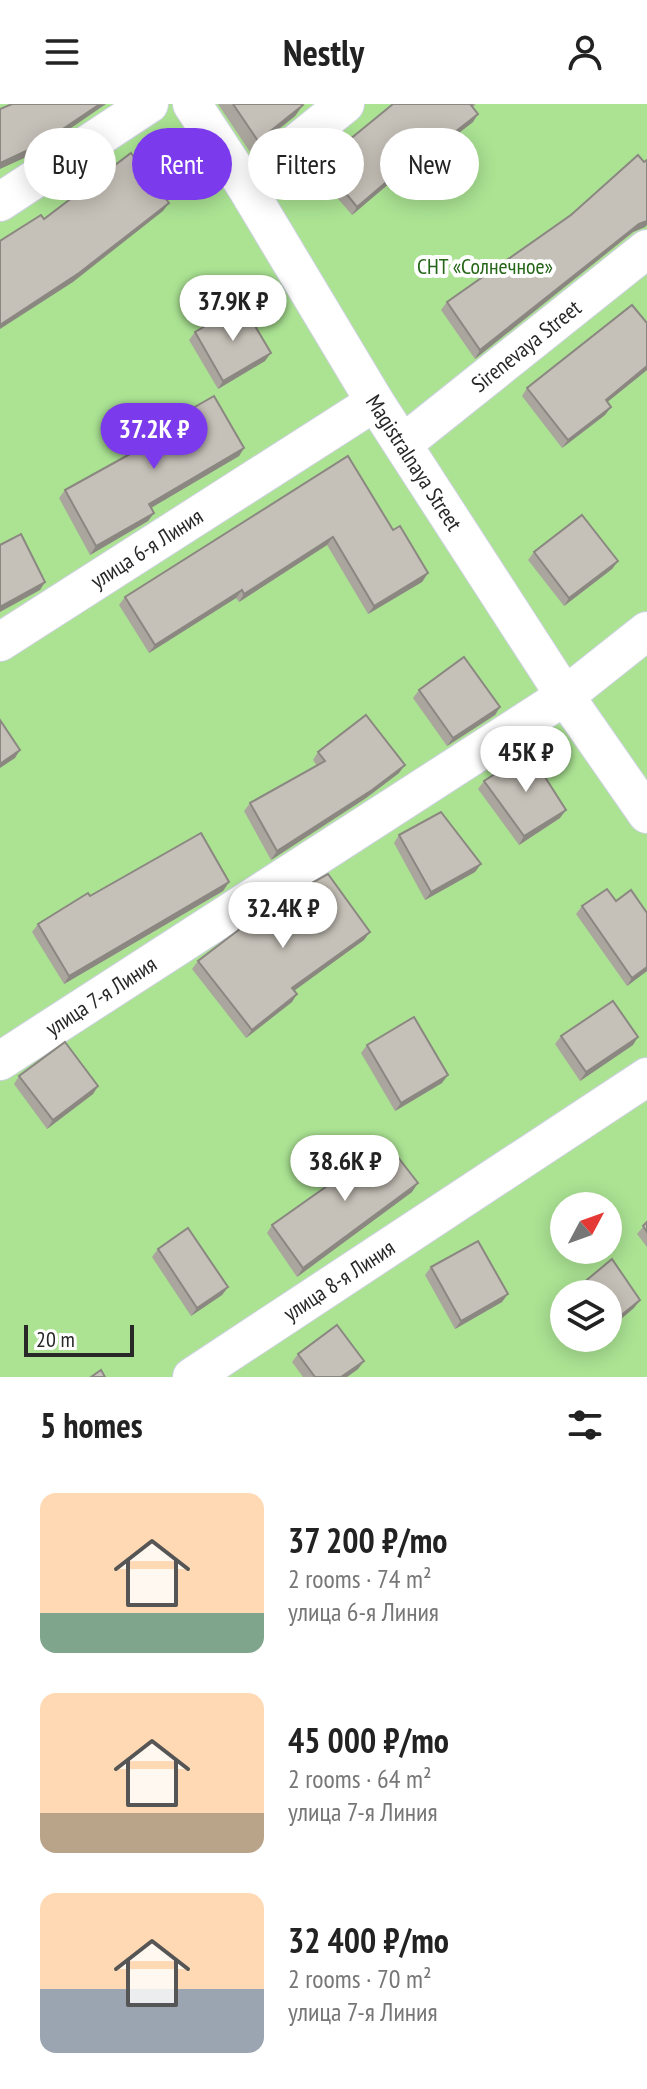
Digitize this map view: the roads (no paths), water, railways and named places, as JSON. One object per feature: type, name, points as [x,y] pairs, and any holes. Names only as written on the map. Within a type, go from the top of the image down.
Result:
[{"type":"street","points":[[0,202],[149,104]]},
{"type":"street","name":"Magistralnaya Street","points":[[192,104],[245,185],[375,402],[565,696],[647,814]]},
{"type":"street","points":[[245,185],[345,104]]},
{"type":"street","name":"Sirenevaya Street","points":[[404,443],[647,249]]},
{"type":"street","name":"улица 6-я Линия","points":[[0,642],[375,402]]},
{"type":"street","name":"улица 7-я Линия","points":[[0,1061],[565,696],[647,631]]},
{"type":"street","name":"улица 8-я Линия","points":[[192,1377],[647,1077]]},
{"type":"park label","name":"СНТ «Солнечное»","points":[[485,266]]}]
